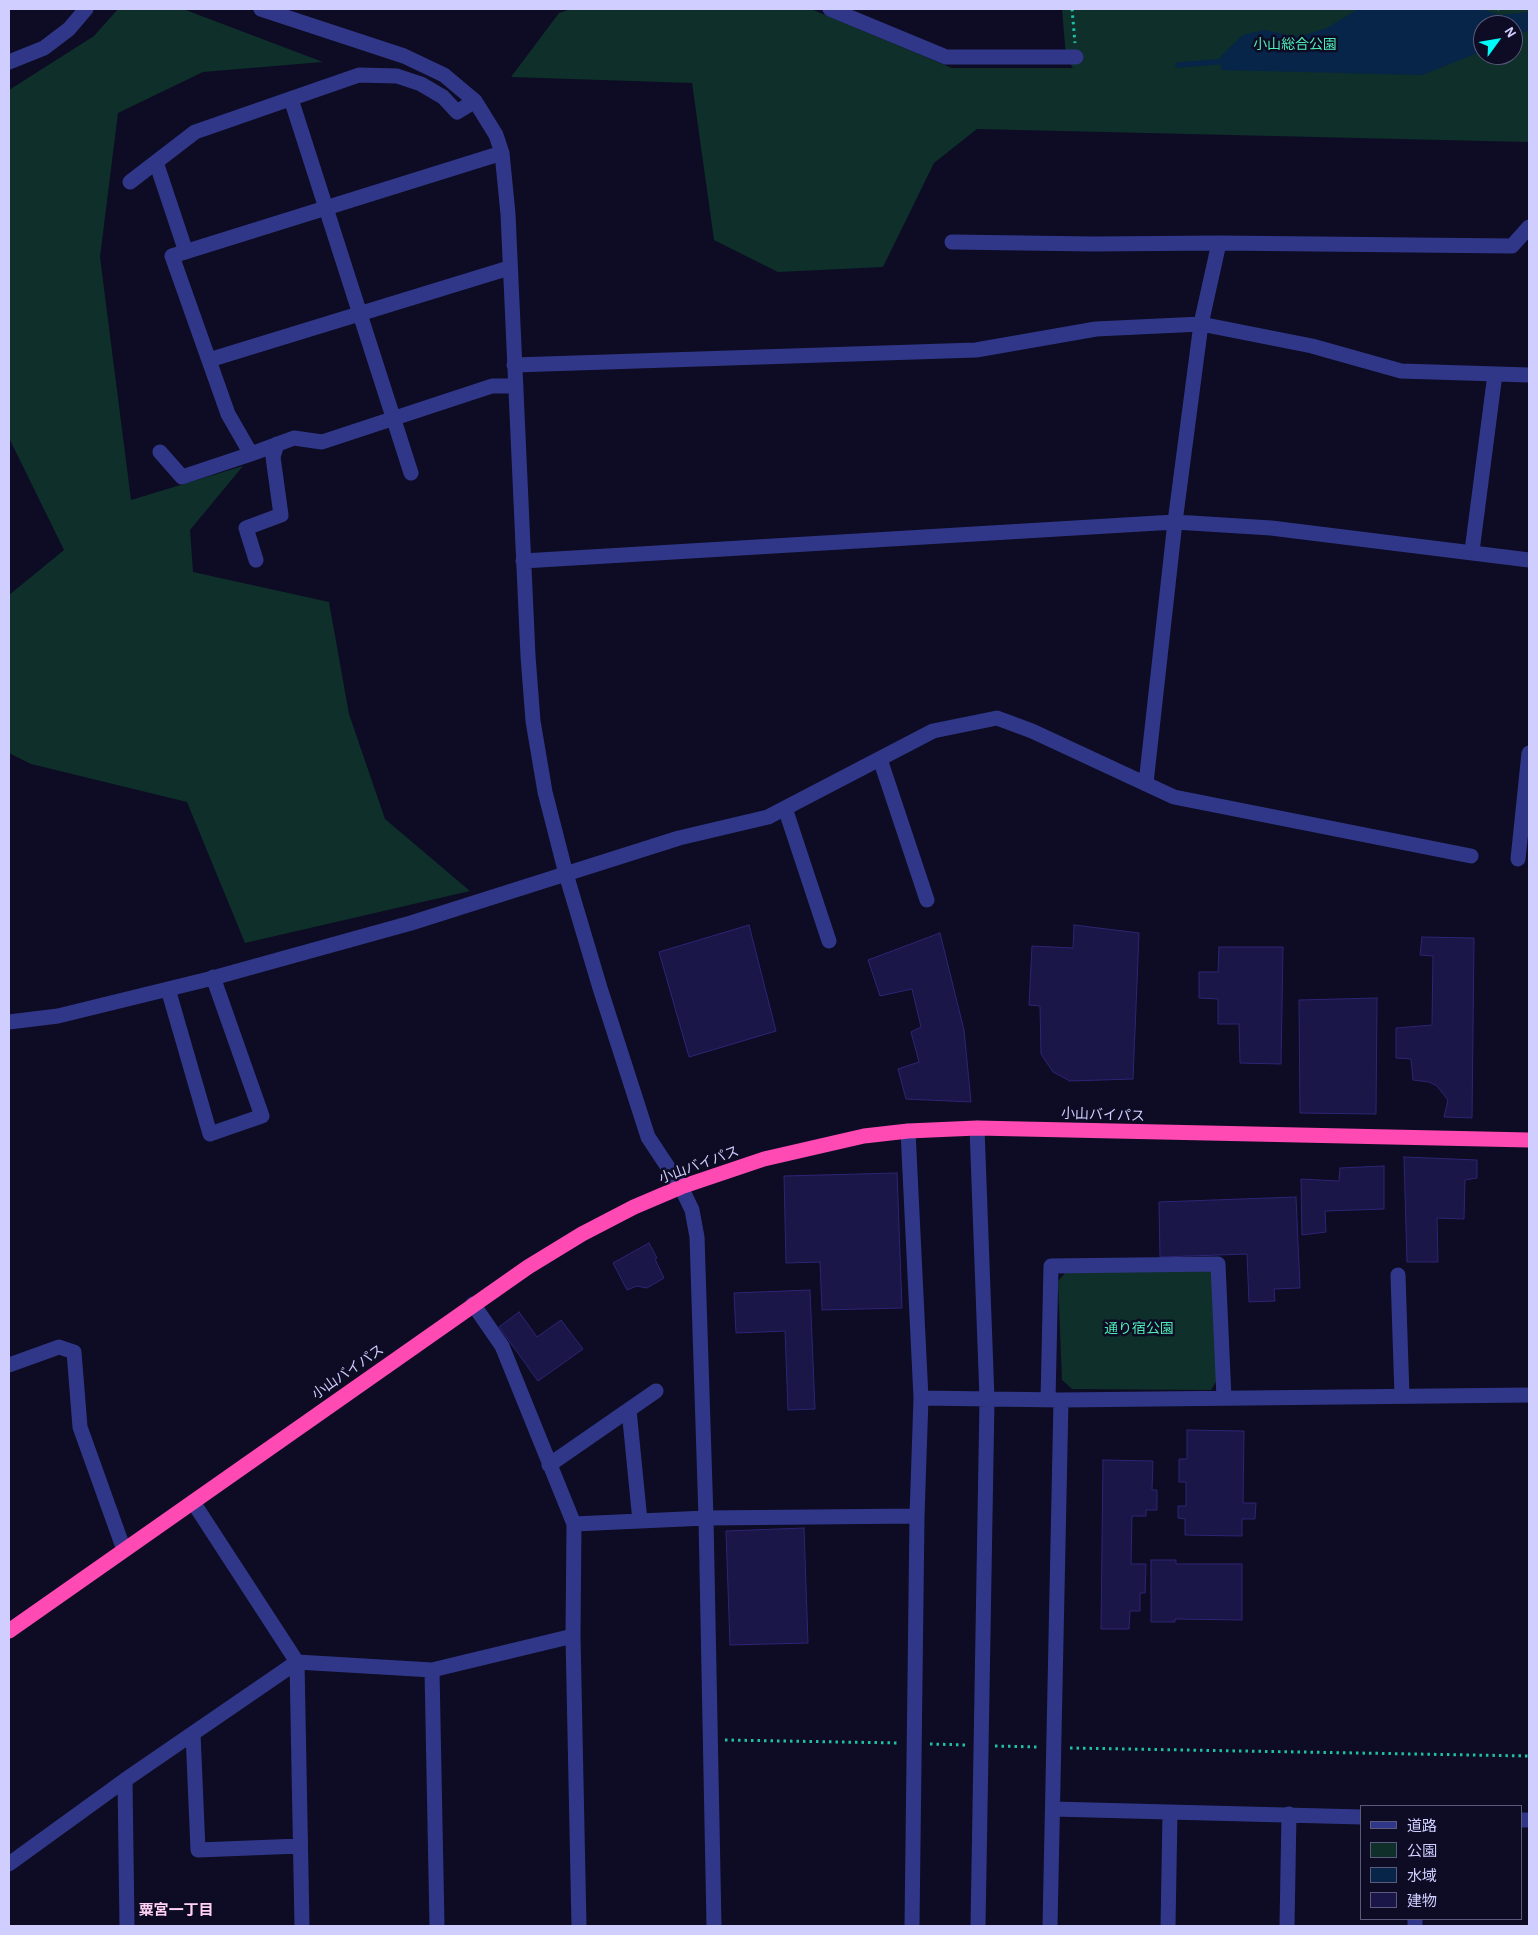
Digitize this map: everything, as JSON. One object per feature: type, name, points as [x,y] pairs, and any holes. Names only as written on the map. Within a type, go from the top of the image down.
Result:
[{"type":"highway","name":"小山バイパス","points":[[9,1631],[473,1304],[582,1234],[634,1207],[681,1187],[764,1159],[864,1136],[908,1130],[977,1128],[1529,1140]]},
{"type":"street","points":[[9,62],[44,48],[69,29],[86,9]]},
{"type":"street","points":[[261,9],[404,56],[444,75],[475,101],[496,135],[502,153],[508,206],[509,268],[523,561],[533,720],[546,792],[566,874],[600,988],[648,1137],[681,1187],[692,1210],[697,1237],[706,1518],[714,1926]]},
{"type":"street","points":[[830,9],[946,57],[1076,57]]},
{"type":"street","points":[[130,182],[196,132],[359,75],[396,76],[421,84],[443,98],[457,112],[475,101]]},
{"type":"street","points":[[291,99],[411,473]]},
{"type":"street","points":[[251,454],[228,414],[172,256],[502,153]]},
{"type":"street","points":[[156,162],[186,252]]},
{"type":"street","points":[[952,242],[1512,246],[1529,227]]},
{"type":"street","points":[[1146,783],[1175,522],[1201,324],[1219,243]]},
{"type":"street","points":[[209,360],[509,268]]},
{"type":"street","points":[[514,365],[976,350],[1096,329],[1201,324],[1312,346],[1401,371],[1529,375]]},
{"type":"street","points":[[1472,552],[1495,374]]},
{"type":"street","points":[[160,452],[182,478],[294,438],[322,442],[492,386],[516,386]]},
{"type":"street","points":[[256,560],[246,528],[282,515],[273,457],[277,444]]},
{"type":"street","points":[[523,561],[1175,522],[1271,528],[1529,560]]},
{"type":"street","points":[[9,1022],[58,1016],[213,978],[411,922],[679,838],[768,817],[933,732],[997,718],[1032,731],[1174,797],[1471,856]]},
{"type":"street","points":[[1518,859],[1529,753]]},
{"type":"street","points":[[880,759],[927,900]]},
{"type":"street","points":[[785,808],[829,941]]},
{"type":"street","points":[[168,989],[210,1134],[262,1116],[213,978]]},
{"type":"street","points":[[977,1128],[987,1399],[978,1926]]},
{"type":"street","points":[[908,1130],[921,1398],[917,1516],[912,1926]]},
{"type":"street","points":[[1050,1926],[1054,1748],[1054,1400],[1051,1266],[1218,1264],[1224,1398]]},
{"type":"street","points":[[1398,1275],[1402,1396]]},
{"type":"street","points":[[473,1304],[502,1346],[574,1524],[573,1636],[579,1926]]},
{"type":"street","points":[[9,1365],[59,1346],[74,1352],[80,1427],[124,1550]]},
{"type":"street","points":[[549,1465],[656,1391]]},
{"type":"street","points":[[921,1398],[1054,1400],[1529,1395]]},
{"type":"street","points":[[629,1410],[640,1521]]},
{"type":"street","points":[[193,1502],[297,1662],[302,1926]]},
{"type":"street","points":[[574,1524],[706,1518],[917,1516]]},
{"type":"street","points":[[9,1864],[125,1780],[297,1662],[432,1670],[573,1636]]},
{"type":"street","points":[[432,1670],[437,1926]]},
{"type":"street","points":[[193,1733],[198,1850],[300,1846]]},
{"type":"street","points":[[125,1780],[127,1926]]},
{"type":"street","points":[[1053,1809],[1360,1817]]},
{"type":"street","points":[[1168,1926],[1170,1813]]},
{"type":"street","points":[[1287,1926],[1289,1814]]},
{"type":"path","points":[[1072,9],[1076,57]]},
{"type":"path","points":[[709,1740],[1529,1756]]},
{"type":"green space","points":[[118,9],[183,9],[323,62],[203,72],[118,113],[100,257],[131,500],[243,466],[190,530],[193,572],[329,602],[349,714],[385,819],[470,891],[245,943],[187,802],[31,764],[9,753],[9,595],[64,550],[9,438],[9,90],[94,36]]},
{"type":"green space","name":"小山総合公園","points":[[571,9],[811,9],[952,68],[1073,68],[1066,57],[1062,9],[1529,9],[1529,140],[1527,142],[977,129],[934,163],[883,267],[778,272],[714,240],[692,83],[511,77],[559,13]]},
{"type":"green space","name":"通り宿公園","points":[[1207,1268],[1216,1274],[1219,1377],[1211,1390],[1072,1389],[1062,1380],[1058,1281],[1065,1273]]},
{"type":"water","points":[[1358,9],[1480,9],[1500,15],[1473,15],[1473,55],[1422,75],[1221,70],[1221,56],[1243,35],[1264,30],[1298,37],[1327,28]]},
{"type":"water","points":[[1529,12],[1529,30],[1523,33],[1523,15],[1500,15]]},
{"type":"building","points":[[749,925],[776,1031],[689,1057],[659,952]]},
{"type":"building","points":[[1074,925],[1139,933],[1133,1079],[1070,1081],[1053,1072],[1041,1054],[1040,1006],[1029,1005],[1032,946],[1073,948]]},
{"type":"building","points":[[940,933],[964,1030],[971,1102],[906,1099],[898,1069],[919,1062],[911,1032],[921,1027],[912,989],[880,996],[868,960]]},
{"type":"building","points":[[1422,937],[1474,938],[1472,1118],[1444,1117],[1448,1100],[1437,1086],[1429,1082],[1413,1080],[1411,1059],[1396,1058],[1396,1028],[1432,1025],[1433,956],[1420,955]]},
{"type":"building","points":[[1219,947],[1283,947],[1281,1064],[1240,1063],[1239,1024],[1218,1024],[1218,999],[1199,998],[1199,972],[1218,972]]},
{"type":"building","points":[[1377,998],[1376,1114],[1300,1113],[1299,1000]]},
{"type":"building","points":[[1404,1157],[1477,1160],[1477,1178],[1465,1180],[1464,1219],[1437,1218],[1438,1262],[1407,1262]]},
{"type":"building","points":[[1384,1166],[1384,1209],[1325,1211],[1326,1232],[1302,1235],[1301,1179],[1339,1181],[1340,1168]]},
{"type":"building","points":[[897,1173],[902,1308],[822,1310],[820,1262],[786,1263],[784,1176]]},
{"type":"building","points":[[1296,1197],[1300,1288],[1274,1289],[1275,1301],[1249,1302],[1247,1254],[1160,1257],[1159,1202]]},
{"type":"building","points":[[649,1243],[664,1278],[647,1288],[637,1286],[627,1290],[613,1263]]},
{"type":"building","points":[[810,1290],[815,1409],[788,1410],[785,1331],[736,1333],[734,1293]]},
{"type":"building","points":[[519,1312],[537,1337],[561,1320],[583,1349],[538,1381],[499,1327]]},
{"type":"building","points":[[1187,1430],[1244,1431],[1243,1503],[1256,1503],[1255,1519],[1242,1519],[1242,1536],[1185,1535],[1185,1519],[1178,1518],[1178,1506],[1186,1506],[1186,1482],[1179,1482],[1179,1459],[1187,1459]]},
{"type":"building","points":[[1103,1460],[1153,1461],[1152,1490],[1157,1490],[1157,1510],[1146,1510],[1146,1516],[1132,1516],[1131,1564],[1146,1564],[1145,1593],[1140,1593],[1140,1611],[1130,1611],[1129,1629],[1101,1629]]},
{"type":"building","points":[[804,1528],[808,1643],[730,1645],[726,1531]]},
{"type":"building","points":[[1151,1560],[1176,1560],[1176,1564],[1242,1564],[1242,1620],[1175,1619],[1175,1622],[1151,1622]]},
{"type":"waterway","points":[[1178,65],[1228,61]]},
{"type":"district","name":"粟宮一丁目","points":[[176,1910]]}]
